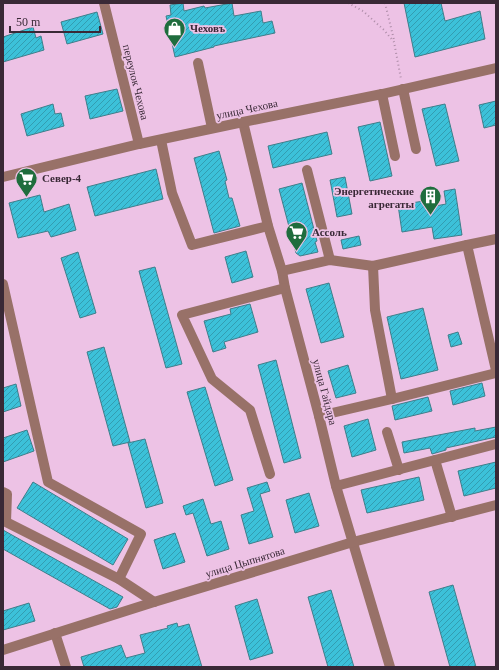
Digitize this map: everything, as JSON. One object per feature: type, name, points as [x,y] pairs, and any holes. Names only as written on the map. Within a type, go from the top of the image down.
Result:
[{"type":"street","name":"переулок Чехова","points":[[104,3],[139,144]]},
{"type":"street","points":[[198,63],[212,128]]},
{"type":"street","name":"улица Чехова","points":[[3,177],[139,144],[382,94],[496,68]]},
{"type":"street","points":[[403,89],[416,149]]},
{"type":"street","points":[[382,94],[395,156]]},
{"type":"street","name":"улица Гайдара","points":[[243,122],[268,226],[282,271],[285,288],[336,486],[390,667]]},
{"type":"street","points":[[161,140],[172,193],[192,244],[268,226]]},
{"type":"street","points":[[307,170],[330,260]]},
{"type":"street","points":[[282,271],[330,260],[373,266],[496,239]]},
{"type":"street","points":[[319,416],[496,372],[466,245]]},
{"type":"street","points":[[373,266],[375,310],[392,399]]},
{"type":"street","points":[[3,284],[48,482],[141,534],[120,579]]},
{"type":"street","points":[[270,474],[250,410],[212,379],[182,315],[285,288]]},
{"type":"street","points":[[387,432],[399,470]]},
{"type":"street","points":[[336,486],[496,444]]},
{"type":"street","points":[[435,460],[452,517]]},
{"type":"street","points":[[3,492],[7,494],[6,522],[120,579],[154,602]]},
{"type":"street","name":"улица Цыпнятова","points":[[3,650],[154,602],[353,542],[496,505]]},
{"type":"street","points":[[55,633],[66,667]]},
{"type":"path","points":[[348,3],[363,11],[384,30],[394,42]]},
{"type":"path","points":[[385,3],[403,89]]},
{"type":"building","points":[[183,3],[184,11],[204,6],[205,8],[232,3],[234,16],[261,11],[263,23],[272,21],[275,33],[214,46],[175,57],[166,16],[171,15],[170,5]]},
{"type":"building","points":[[404,3],[441,3],[445,21],[480,11],[485,39],[415,57]]},
{"type":"building","points":[[97,12],[103,34],[67,44],[61,22]]},
{"type":"building","points":[[33,27],[36,38],[41,36],[44,50],[3,62],[3,37]]},
{"type":"building","points":[[117,89],[123,111],[90,119],[85,96]]},
{"type":"building","points":[[496,101],[496,125],[484,128],[479,105]]},
{"type":"building","points":[[53,104],[55,114],[61,113],[64,126],[27,136],[21,114]]},
{"type":"building","points":[[445,104],[459,161],[436,166],[422,109]]},
{"type":"building","points":[[380,122],[392,176],[370,181],[358,127]]},
{"type":"building","points":[[327,132],[332,154],[273,168],[268,146]]},
{"type":"building","points":[[219,151],[227,180],[225,181],[229,198],[232,198],[240,226],[214,233],[194,158]]},
{"type":"building","points":[[156,169],[163,199],[95,216],[87,187]]},
{"type":"building","points":[[345,177],[352,214],[337,217],[330,180]]},
{"type":"building","points":[[302,183],[317,241],[315,242],[318,252],[300,256],[296,253],[279,189]]},
{"type":"building","name":"Энергетические агрегаты","points":[[455,189],[462,235],[434,239],[432,227],[402,232],[398,205],[424,201],[425,208],[446,204],[444,191]]},
{"type":"building","points":[[40,195],[44,212],[69,204],[76,230],[51,237],[48,231],[18,238],[9,203]]},
{"type":"building","points":[[359,236],[361,245],[343,249],[341,240]]},
{"type":"building","points":[[246,251],[253,277],[232,283],[225,257]]},
{"type":"building","points":[[78,252],[96,313],[80,318],[61,258]]},
{"type":"building","points":[[155,267],[182,364],[166,368],[139,271]]},
{"type":"building","points":[[329,283],[344,337],[321,343],[306,289]]},
{"type":"building","points":[[250,304],[258,332],[224,342],[226,348],[213,352],[204,321],[231,314],[230,309]]},
{"type":"building","points":[[423,308],[438,370],[401,379],[387,317]]},
{"type":"building","points":[[458,332],[462,344],[451,347],[448,335]]},
{"type":"building","points":[[104,347],[130,442],[113,446],[87,352]]},
{"type":"building","points":[[276,360],[301,458],[284,463],[258,365]]},
{"type":"building","points":[[348,365],[356,393],[336,398],[328,371]]},
{"type":"building","points":[[482,383],[485,396],[453,405],[450,391]]},
{"type":"building","points":[[16,384],[21,406],[3,412],[3,388]]},
{"type":"building","points":[[205,387],[233,480],[215,486],[187,392]]},
{"type":"building","points":[[428,397],[432,411],[395,420],[392,406]]},
{"type":"building","points":[[368,419],[376,450],[352,457],[344,426]]},
{"type":"building","points":[[496,427],[496,437],[446,448],[446,450],[432,454],[430,448],[404,453],[402,442],[475,428],[475,431]]},
{"type":"building","points":[[27,430],[34,451],[3,462],[3,438]]},
{"type":"building","points":[[145,439],[163,503],[146,508],[128,443]]},
{"type":"building","points":[[496,462],[496,488],[464,496],[458,471]]},
{"type":"building","points":[[419,477],[424,500],[367,513],[361,490]]},
{"type":"building","points":[[33,482],[128,539],[113,565],[17,508]]},
{"type":"building","points":[[267,482],[270,491],[260,494],[273,537],[249,544],[241,515],[254,511],[247,488]]},
{"type":"building","points":[[309,493],[319,526],[295,533],[286,500]]},
{"type":"building","points":[[203,499],[211,524],[221,521],[229,549],[207,556],[193,513],[186,515],[183,506]]},
{"type":"building","points":[[3,530],[123,597],[117,607],[110,609],[3,549]]},
{"type":"building","points":[[175,533],[185,562],[163,569],[154,540]]},
{"type":"building","points":[[453,585],[476,667],[450,667],[429,592]]},
{"type":"building","points":[[331,590],[354,667],[328,667],[308,597]]},
{"type":"building","points":[[257,599],[273,653],[250,660],[235,606]]},
{"type":"building","points":[[29,603],[35,621],[3,630],[3,611]]},
{"type":"building","points":[[177,623],[178,627],[189,624],[202,667],[84,667],[81,657],[121,645],[126,658],[145,653],[140,635],[168,628],[167,626]]},
{"type":"place","name":"Чеховъ","points":[[175,48]]},
{"type":"place","name":"Север-4","points":[[26,198]]},
{"type":"place","name":"Энергетические агрегаты","points":[[430,216]]},
{"type":"place","name":"Ассоль","points":[[296,252]]}]
